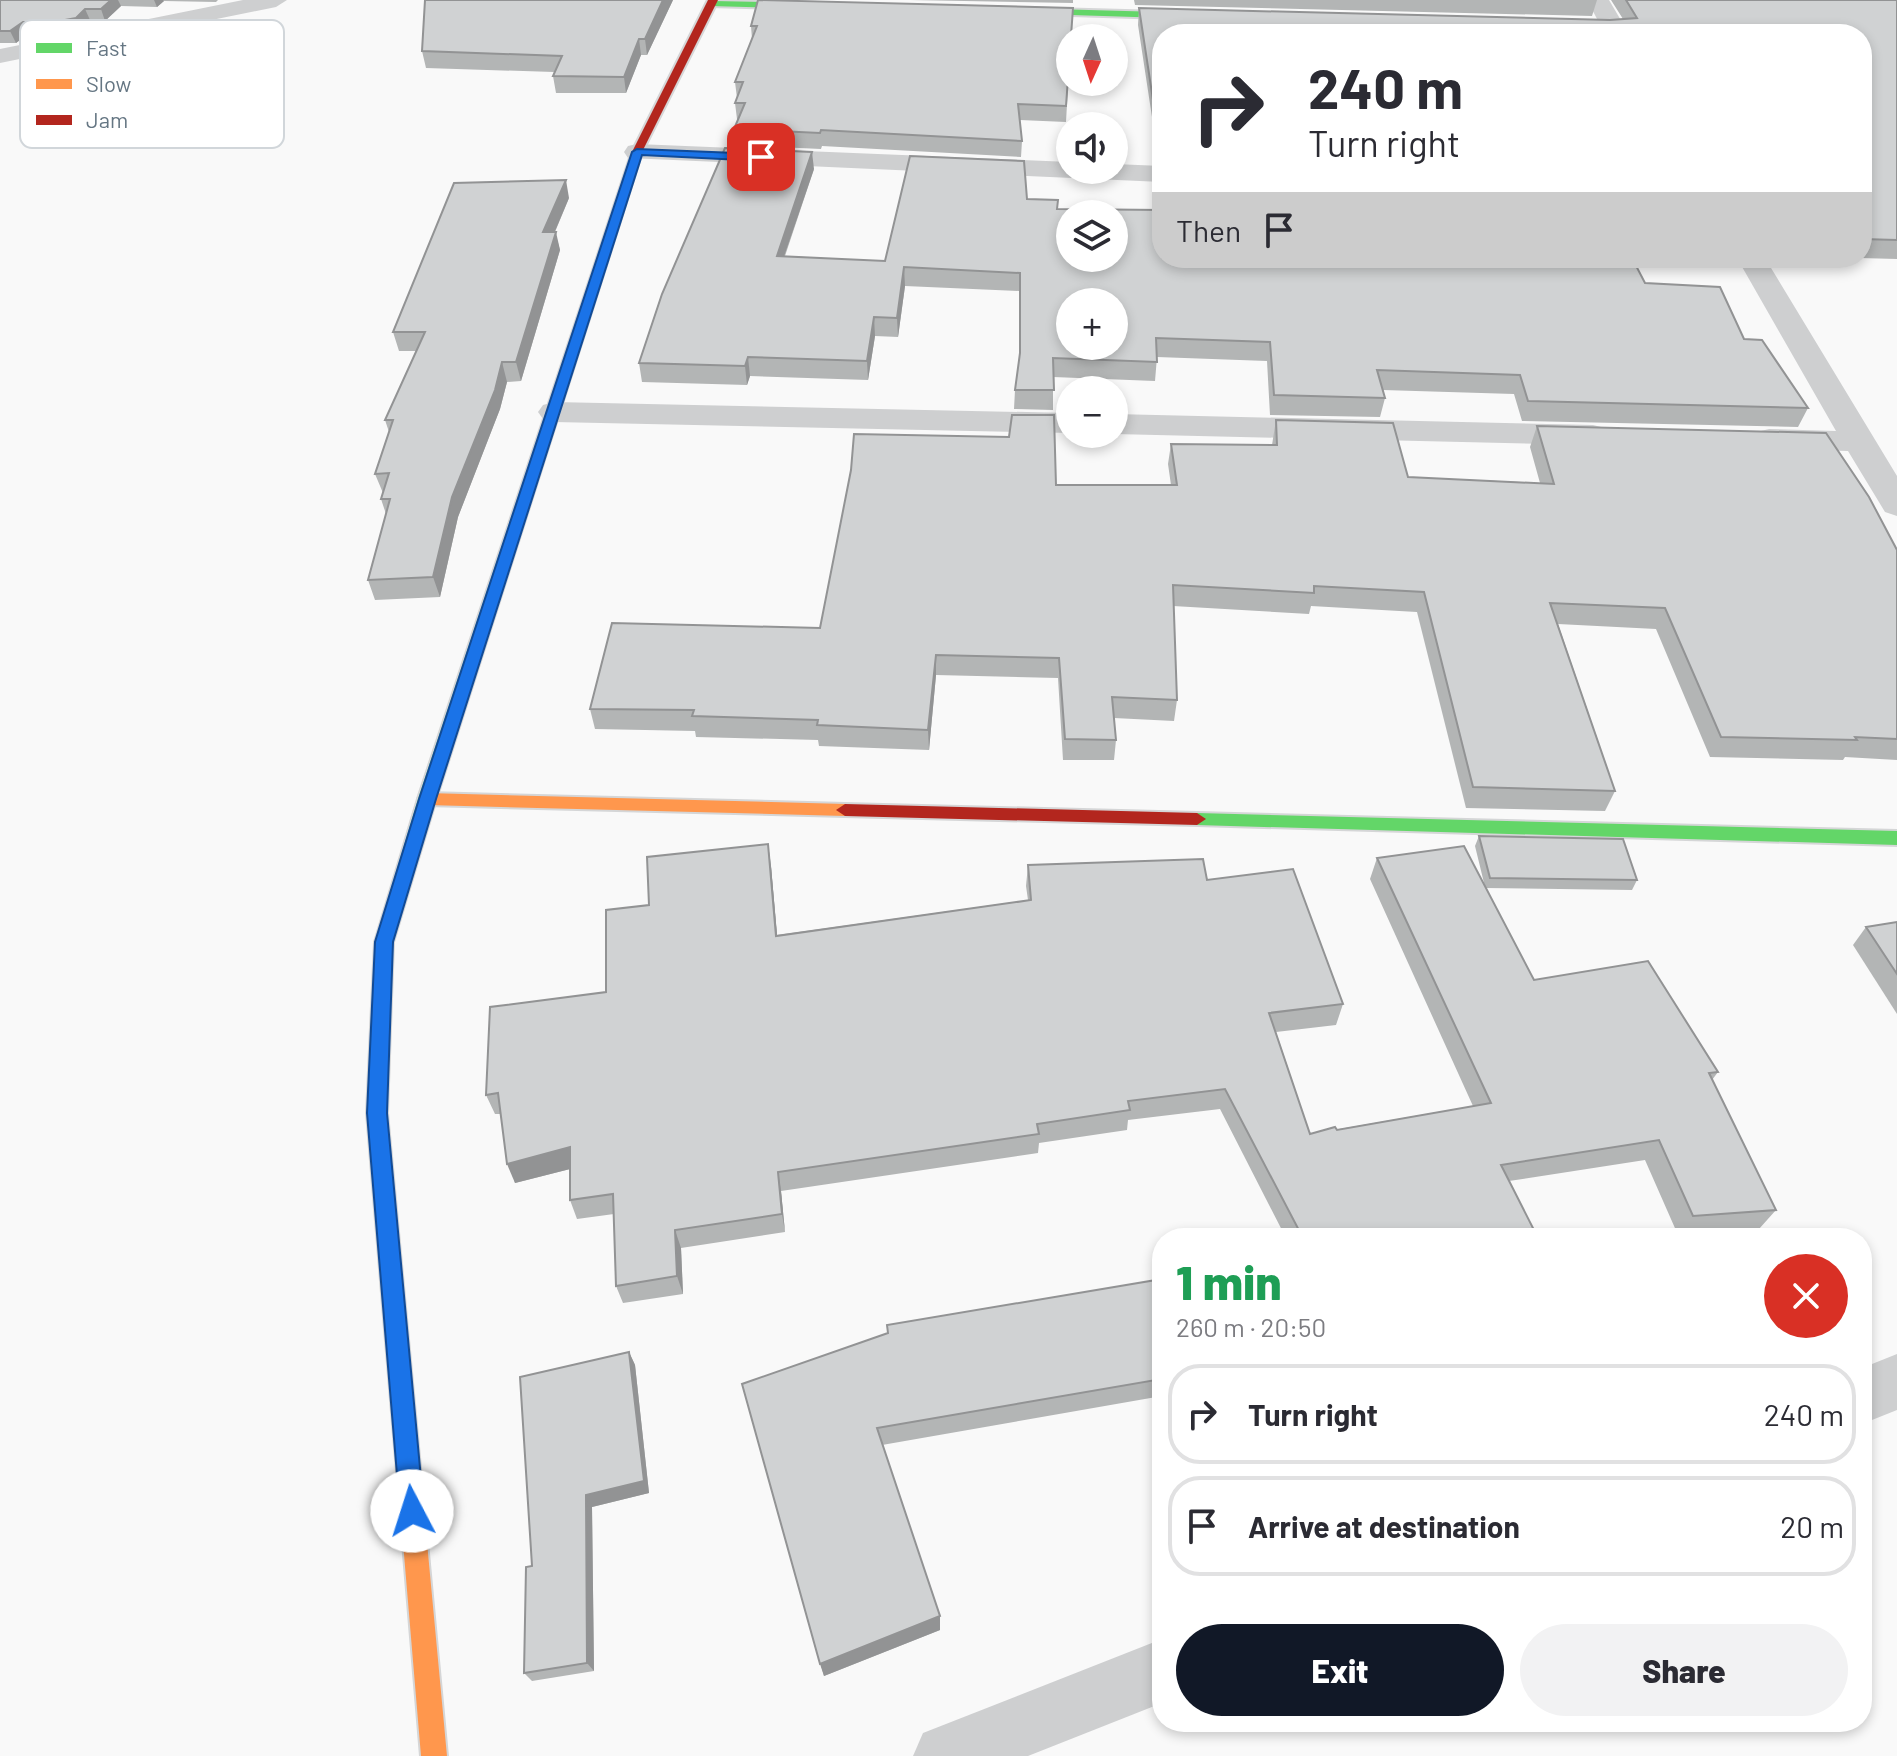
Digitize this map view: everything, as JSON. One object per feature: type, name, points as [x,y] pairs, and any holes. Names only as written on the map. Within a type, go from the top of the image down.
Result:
[{"type":"street","points":[[177,20],[276,0]]},
{"type":"street","points":[[1598,0],[1606,24]]},
{"type":"street","points":[[434,1756],[377,1113],[384,942],[427,799],[637,152],[713,2],[839,7]]},
{"type":"street","points":[[997,11],[1218,17]]},
{"type":"street","points":[[0,56],[20,52]]},
{"type":"street","points":[[637,152],[1152,174]]},
{"type":"street","points":[[1757,268],[1897,505]]},
{"type":"street","points":[[554,412],[1056,423]]},
{"type":"street","points":[[1128,424],[1621,436]]},
{"type":"street","points":[[1732,438],[1859,441]]},
{"type":"street","points":[[427,799],[1897,838]]},
{"type":"street","points":[[1872,1392],[1897,1382]]},
{"type":"street","points":[[946,1756],[1152,1675]]},
{"type":"building","points":[[0,0],[111,0],[101,9],[85,9],[76,18],[20,20],[20,24],[10,31],[0,31]]},
{"type":"building","points":[[425,0],[663,0],[645,39],[639,39],[624,77],[553,76],[562,56],[422,51]]},
{"type":"building","points":[[758,0],[1073,8],[1072,24],[1056,24],[1056,96],[1067,96],[1066,106],[1018,104],[1022,141],[821,130],[820,133],[734,129],[745,103],[735,103],[743,82],[735,82],[757,26],[751,26]]},
{"type":"building","points":[[1626,0],[1897,0],[1897,240],[1872,239],[1872,24],[1152,24],[1152,93],[1139,8],[1610,20],[1637,18]]},
{"type":"building","points":[[725,148],[812,152],[777,256],[885,261],[910,156],[1024,161],[1027,199],[1058,200],[1056,272],[1128,272],[1128,210],[1152,210],[1152,268],[1637,268],[1645,283],[1720,287],[1744,339],[1762,340],[1808,408],[1528,401],[1520,375],[1377,370],[1385,398],[1274,395],[1270,342],[1156,338],[1157,362],[1105,360],[1128,360],[1128,288],[1056,288],[1054,390],[1015,390],[1020,353],[1020,273],[904,267],[897,318],[874,317],[867,361],[748,357],[745,366],[639,363],[662,294]]},
{"type":"building","points":[[566,180],[543,232],[556,232],[516,362],[502,362],[495,390],[452,497],[433,577],[368,580],[390,499],[381,499],[389,473],[375,474],[393,420],[385,420],[425,332],[393,332],[454,183]]},
{"type":"building","points":[[1012,415],[1054,415],[1056,485],[1177,485],[1171,444],[1277,445],[1276,420],[1393,423],[1408,477],[1554,484],[1537,426],[1826,433],[1869,497],[1897,550],[1897,739],[1721,737],[1665,608],[1550,603],[1615,791],[1473,787],[1424,592],[1314,586],[1314,593],[1173,585],[1177,700],[1112,697],[1116,740],[1065,739],[1059,658],[936,655],[928,730],[817,725],[818,720],[692,716],[694,710],[590,709],[612,623],[820,628],[851,470],[854,434],[1009,437]]},
{"type":"building","points":[[1479,836],[1623,839],[1637,880],[1490,878]]},
{"type":"building","points":[[768,844],[776,936],[1031,900],[1028,865],[1203,859],[1207,880],[1293,869],[1343,1004],[1269,1013],[1310,1134],[1335,1127],[1337,1130],[1491,1103],[1377,858],[1464,846],[1534,980],[1648,961],[1718,1072],[1709,1073],[1776,1210],[1693,1216],[1659,1140],[1501,1165],[1533,1228],[1298,1228],[1225,1089],[1128,1101],[1130,1110],[1037,1124],[1039,1134],[778,1172],[782,1214],[675,1230],[677,1276],[616,1286],[613,1194],[570,1200],[570,1147],[507,1164],[498,1093],[486,1095],[490,1007],[606,992],[606,910],[649,905],[647,857]]},
{"type":"building","points":[[1897,922],[1897,974],[1866,927]]},
{"type":"building","points":[[1152,1281],[1152,1381],[877,1428],[940,1616],[820,1664],[742,1384],[888,1333],[887,1325]]},
{"type":"building","points":[[629,1352],[644,1481],[586,1495],[587,1663],[524,1673],[526,1567],[532,1566],[520,1377]]},
{"type":"traffic: fast","points":[[713,4],[818,6]]},
{"type":"traffic: fast","points":[[1015,11],[1198,16]]},
{"type":"traffic: fast","points":[[396,1329],[377,1113],[384,942],[427,799],[583,319]]},
{"type":"traffic: fast","points":[[1197,819],[1897,838]]},
{"type":"traffic: slow","points":[[427,799],[845,810]]},
{"type":"traffic: slow","points":[[396,1329],[434,1756]]},
{"type":"traffic: jam","points":[[583,319],[637,152],[713,0]]},
{"type":"traffic: jam","points":[[845,810],[1197,819]]},
{"type":"route","points":[[412,1511],[377,1113],[384,942],[427,799],[637,152],[761,157]]}]
